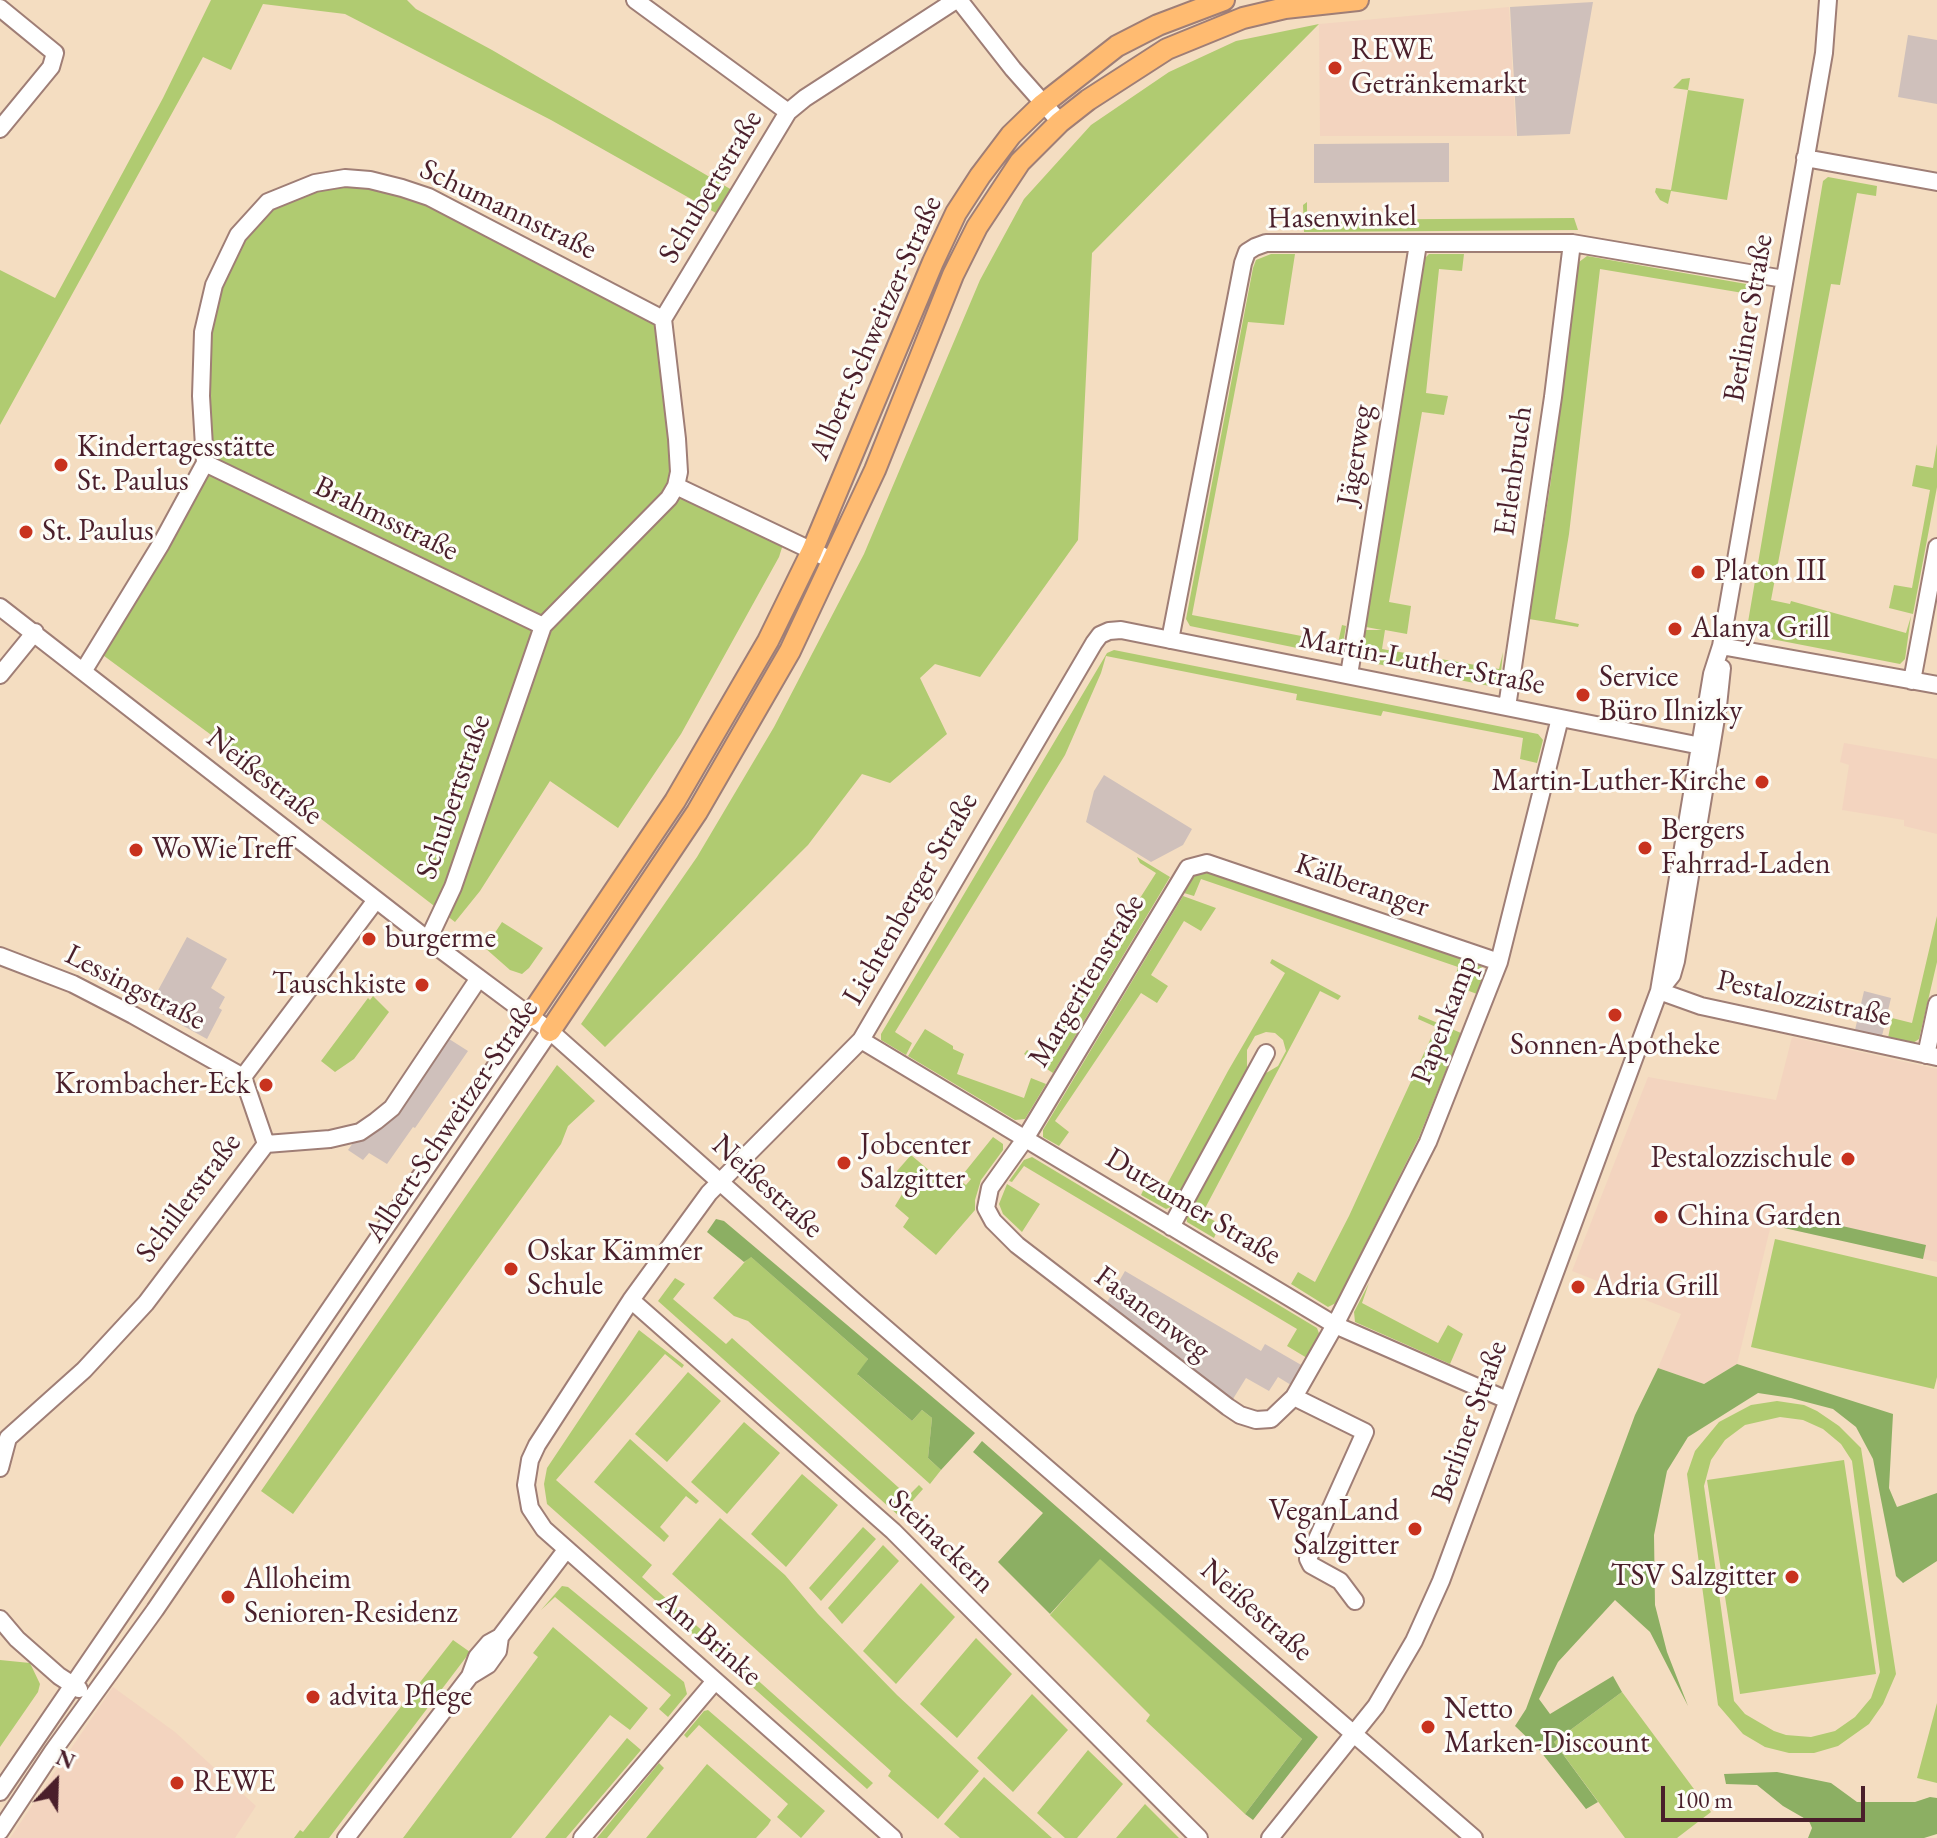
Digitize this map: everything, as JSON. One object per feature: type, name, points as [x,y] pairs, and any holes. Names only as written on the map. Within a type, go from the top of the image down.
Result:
[{"type":"main road","name":"Albert-Schweitzer-Straße","points":[[530,1016],[675,801],[768,641],[812,551],[956,213],[980,176],[1011,135],[1043,104],[1117,46],[1158,25],[1224,0]]},
{"type":"main road","name":"Albert-Schweitzer-Straße","points":[[550,1031],[697,812],[790,651],[875,470],[953,275],[977,227],[1024,157],[1060,122],[1131,70],[1167,49],[1211,29],[1285,8],[1358,0]]},
{"type":"street","points":[[635,0],[788,112]]},
{"type":"street","points":[[958,0],[1060,122]]},
{"type":"street","name":"Schubertstraße","points":[[663,319],[788,112],[958,0]]},
{"type":"street","name":"Berliner Straße","points":[[1270,1838],[1376,1706],[1414,1641],[1441,1581],[1659,991],[1672,975],[1705,746],[1712,674],[1721,646],[1824,53],[1828,0]]},
{"type":"street","points":[[0,8],[55,53],[51,67],[0,129]]},
{"type":"street","points":[[1805,158],[1937,182]]},
{"type":"street","name":"Schumannstraße","points":[[205,463],[201,396],[203,332],[214,285],[238,235],[268,202],[307,185],[345,178],[370,180],[429,197],[663,319]]},
{"type":"street","name":"Hasenwinkel","points":[[1170,640],[1247,252],[1266,243],[1572,243],[1784,279]]},
{"type":"street","name":"Erlenbruch","points":[[1507,707],[1553,397],[1572,243]]},
{"type":"street","name":"Jägerweg","points":[[1349,675],[1418,244]]},
{"type":"street","points":[[663,319],[677,439],[679,472],[676,486],[834,562]]},
{"type":"street","points":[[84,670],[161,544],[205,463]]},
{"type":"street","name":"Brahmsstraße","points":[[205,463],[543,626]]},
{"type":"street","name":"Schubertstraße","points":[[428,940],[453,887],[543,626],[669,498],[676,486]]},
{"type":"street","points":[[1912,681],[1937,547]]},
{"type":"street","name":"Neißestraße","points":[[0,607],[376,900],[550,1031],[854,1301],[1474,1838]]},
{"type":"street","name":"Martin-Luther-Straße","points":[[1121,630],[1705,746]]},
{"type":"street","name":"Lichtenberger Straße","points":[[530,1460],[631,1300],[693,1214],[720,1181],[861,1040],[1094,643],[1100,635],[1121,630]]},
{"type":"street","points":[[0,675],[35,632]]},
{"type":"street","points":[[1721,646],[1937,685]]},
{"type":"street","name":"Papenkamp","points":[[1335,1325],[1428,1142],[1499,962],[1560,718]]},
{"type":"street","name":"Kälberanger","points":[[1207,863],[1499,962]]},
{"type":"street","name":"Margeritenstraße","points":[[1025,1139],[1188,868],[1207,863]]},
{"type":"street","points":[[243,1077],[376,900]]},
{"type":"street","name":"Lessingstraße","points":[[0,956],[73,984],[243,1077]]},
{"type":"street","points":[[266,1144],[330,1139],[360,1132],[376,1121],[392,1108],[479,978]]},
{"type":"street","name":"Pestalozzistraße","points":[[1659,991],[1701,1006],[1931,1056]]},
{"type":"street","points":[[1931,1056],[1937,1004]]},
{"type":"street","name":"Albert-Schweitzer-Straße","points":[[0,1792],[530,1016]]},
{"type":"street","name":"Albert-Schweitzer-Straße","points":[[0,1831],[550,1031]]},
{"type":"street","name":"Dutzumer Straße","points":[[861,1040],[1335,1325],[1507,1400]]},
{"type":"street","points":[[1171,1227],[1266,1053]]},
{"type":"street","name":"Schillerstraße","points":[[0,1468],[4,1435],[84,1370],[146,1303],[266,1144],[243,1077]]},
{"type":"street","name":"Fasanenweg","points":[[1025,1139],[990,1188],[986,1208],[993,1221],[1017,1245],[1240,1415],[1256,1420],[1271,1419],[1294,1397],[1335,1325]]},
{"type":"street","name":"Steinackern","points":[[631,1300],[893,1531],[1199,1838]]},
{"type":"street","points":[[1294,1397],[1365,1432],[1308,1559],[1311,1565],[1340,1581],[1355,1601]]},
{"type":"street","name":"Am Brinke","points":[[530,1460],[526,1485],[530,1508],[544,1529],[893,1838]]},
{"type":"street","points":[[346,1838],[470,1676],[488,1665],[498,1651],[500,1637],[566,1550]]},
{"type":"street","points":[[0,1619],[17,1639],[93,1699]]},
{"type":"street","points":[[582,1838],[715,1681]]},
{"type":"shaded area","points":[[1593,2],[1570,134],[1517,136],[1510,7]]},
{"type":"shaded area","points":[[1509,7],[1516,136],[1320,136],[1319,24]]},
{"type":"shaded area","points":[[1908,35],[1937,40],[1937,104],[1898,97]]},
{"type":"shaded area","points":[[1449,143],[1449,182],[1314,183],[1314,144]]},
{"type":"shaded area","points":[[1844,743],[1937,759],[1937,834],[1904,826],[1904,820],[1842,810],[1849,765],[1840,762]]},
{"type":"shaded area","points":[[1104,775],[1192,829],[1183,845],[1151,862],[1086,822],[1094,791]]},
{"type":"shaded area","points":[[187,937],[227,959],[211,988],[225,997],[207,1039],[149,1007]]},
{"type":"shaded area","points":[[1864,991],[1891,998],[1882,1036],[1855,1030]]},
{"type":"shaded area","points":[[446,1037],[468,1051],[387,1164],[369,1153],[363,1160],[348,1150],[357,1137],[362,1141],[380,1126]]},
{"type":"shaded area","points":[[1792,1037],[1937,1069],[1937,1262],[1771,1225],[1737,1364],[1704,1384],[1658,1368],[1681,1314],[1572,1271],[1648,1077],[1776,1100]]},
{"type":"shaded area","points":[[1125,1271],[1261,1351],[1265,1344],[1303,1366],[1291,1385],[1278,1377],[1269,1391],[1246,1378],[1228,1407],[1102,1311]]},
{"type":"shaded area","points":[[113,1687],[175,1732],[256,1806],[235,1838],[10,1838]]},
{"type":"green space","points":[[211,0],[407,0],[416,9],[732,190],[716,213],[551,120],[345,14],[263,4],[231,70],[203,57],[0,425],[0,270],[55,298],[163,98]]},
{"type":"green space","points":[[1319,24],[1092,253],[1078,540],[980,677],[935,664],[920,678],[947,734],[890,783],[862,774],[808,845],[605,1047],[581,1024],[697,857],[774,727],[864,554],[980,280],[1024,199],[1091,125],[1169,72],[1236,41]]},
{"type":"green space","points":[[1690,78],[1688,90],[1673,88],[1682,79]]},
{"type":"green space","points":[[1688,90],[1744,99],[1727,200],[1671,191],[1668,204],[1660,200],[1655,192],[1656,188],[1671,190]]},
{"type":"green space","points":[[1828,177],[1877,186],[1876,196],[1857,193],[1840,285],[1831,284],[1771,600],[1790,604],[1791,601],[1906,633],[1911,616],[1905,659],[1900,664],[1751,635],[1747,628],[1823,181]]},
{"type":"green space","points":[[345,178],[429,197],[663,319],[676,486],[785,538],[779,557],[681,734],[618,828],[550,781],[480,891],[455,922],[96,650],[205,463],[201,396],[214,285],[268,202]]},
{"type":"green space","points":[[1307,202],[1307,220],[1574,218],[1578,230],[1304,232],[1303,205]]},
{"type":"green space","points":[[1271,254],[1295,254],[1284,325],[1248,322],[1192,615],[1338,643],[1342,625],[1346,626],[1342,650],[1336,656],[1190,626],[1186,619],[1253,268],[1256,260]]},
{"type":"green space","points":[[1429,254],[1464,254],[1462,271],[1439,269],[1426,393],[1448,396],[1444,415],[1422,412],[1389,602],[1411,606],[1407,634],[1385,630],[1382,649],[1499,669],[1503,652],[1500,682],[1495,687],[1367,662],[1361,654],[1365,630],[1382,630],[1366,627],[1424,259]]},
{"type":"green space","points":[[1587,256],[1752,285],[1749,294],[1600,269],[1569,534],[1555,619],[1579,624],[1578,627],[1529,619],[1550,487],[1579,262]]},
{"type":"green space","points":[[1937,444],[1937,487],[1913,614],[1889,608],[1894,585],[1912,588],[1930,490],[1912,486],[1916,465],[1933,468]]},
{"type":"green space","points":[[1114,650],[1538,734],[1543,740],[1537,763],[1520,759],[1523,738],[1383,711],[1381,716],[1296,700],[1297,694],[1106,656],[1065,755],[895,1032],[912,1043],[906,1055],[881,1040],[881,1034],[1107,653]]},
{"type":"green space","points":[[1137,857],[1170,877],[1053,1073],[1024,1054],[1027,1050],[1043,1059],[1091,981],[1089,978],[1156,873],[1140,863]]},
{"type":"green space","points":[[1206,871],[1479,964],[1486,972],[1477,994],[1453,985],[1458,967],[1201,879],[1194,896],[1184,893],[1195,875]]},
{"type":"green space","points":[[1183,896],[1216,908],[1201,931],[1184,921],[1151,975],[1168,986],[1157,1003],[1141,993],[1055,1121],[1069,1132],[1059,1146],[1043,1137],[1043,1130]]},
{"type":"green space","points":[[1937,916],[1937,962],[1919,1039],[1913,1043],[1888,1038],[1892,1018],[1912,1023]]},
{"type":"green space","points":[[502,922],[543,948],[522,974],[510,970],[485,948]]},
{"type":"green space","points":[[1272,959],[1341,996],[1338,1000],[1320,991],[1202,1214],[1220,1224],[1214,1238],[1187,1222],[1186,1216],[1261,1076],[1278,1066],[1286,1051],[1283,1040],[1275,1033],[1255,1036],[1247,1050],[1247,1068],[1173,1206],[1166,1209],[1141,1195],[1147,1182],[1164,1190],[1285,973],[1270,963]]},
{"type":"green space","points":[[373,996],[389,1012],[354,1059],[335,1072],[321,1061],[368,998],[370,1000]]},
{"type":"green space","points":[[1419,1015],[1461,1033],[1419,1137],[1336,1303],[1328,1307],[1291,1284],[1298,1272],[1315,1282],[1349,1216],[1436,1027],[1418,1019]]},
{"type":"green space","points":[[925,1029],[964,1054],[957,1074],[1024,1098],[1031,1078],[1046,1084],[1025,1119],[1015,1120],[908,1056]]},
{"type":"green space","points":[[557,1065],[595,1101],[568,1126],[561,1144],[293,1514],[261,1491]]},
{"type":"green space","points":[[993,1137],[1003,1144],[1003,1150],[981,1180],[975,1210],[936,1255],[903,1227],[909,1218],[895,1206],[904,1191],[904,1182],[897,1171],[911,1155],[951,1189],[959,1180],[966,1185],[971,1179],[964,1173]]},
{"type":"green space","points":[[1032,1157],[1317,1328],[1320,1336],[1307,1358],[1287,1346],[1297,1329],[1024,1166],[1012,1182],[1009,1181],[1024,1160]]},
{"type":"green space","points":[[1007,1184],[1040,1204],[1022,1232],[1003,1214],[999,1204]]},
{"type":"green space","points":[[1789,1214],[1926,1245],[1923,1259],[1784,1228]]},
{"type":"green space","points":[[716,1219],[724,1221],[975,1433],[941,1470],[928,1458],[932,1418],[922,1410],[912,1421],[857,1374],[868,1359],[751,1257],[744,1262],[707,1232]]},
{"type":"green space","points":[[1775,1239],[1937,1277],[1937,1377],[1934,1389],[1751,1347]]},
{"type":"green space","points":[[750,1256],[868,1359],[858,1375],[912,1421],[922,1410],[932,1418],[928,1458],[941,1470],[930,1484],[748,1321],[734,1316],[713,1298]]},
{"type":"green space","points":[[675,1278],[685,1284],[673,1299],[726,1344],[732,1338],[908,1496],[919,1485],[923,1489],[899,1516],[658,1301]]},
{"type":"green space","points":[[1369,1283],[1362,1303],[1438,1343],[1448,1325],[1463,1334],[1450,1364],[1355,1322],[1354,1312]]},
{"type":"green space","points":[[639,1330],[684,1365],[682,1368],[665,1354],[556,1480],[652,1565],[642,1577],[873,1783],[867,1789],[547,1504],[544,1484],[547,1468]]},
{"type":"green space","points":[[1737,1364],[1893,1414],[1889,1488],[1897,1507],[1937,1493],[1937,1561],[1903,1583],[1896,1576],[1873,1459],[1856,1427],[1833,1409],[1758,1393],[1688,1437],[1667,1471],[1654,1535],[1655,1605],[1667,1652],[1688,1706],[1650,1632],[1615,1600],[1558,1662],[1539,1699],[1550,1714],[1613,1676],[1622,1692],[1554,1742],[1598,1802],[1586,1809],[1537,1747],[1515,1726],[1526,1709],[1635,1415],[1658,1368],[1704,1384]]},
{"type":"green space","points":[[688,1372],[721,1401],[667,1462],[635,1434]]},
{"type":"green space","points":[[1777,1401],[1804,1405],[1839,1426],[1861,1448],[1896,1674],[1883,1704],[1869,1724],[1838,1746],[1814,1753],[1789,1753],[1765,1747],[1743,1734],[1718,1705],[1687,1474],[1695,1451],[1719,1422],[1751,1405]],"holes":[[[1780,1417],[1803,1420],[1823,1429],[1841,1444],[1852,1461],[1880,1672],[1871,1698],[1855,1717],[1835,1731],[1811,1737],[1774,1731],[1745,1714],[1734,1701],[1704,1486],[1711,1460],[1725,1440],[1745,1425]]]},
{"type":"green space","points":[[744,1422],[780,1453],[727,1514],[691,1482]]},
{"type":"green space","points":[[630,1439],[699,1501],[696,1504],[686,1496],[660,1527],[669,1536],[664,1542],[594,1482]]},
{"type":"green space","points":[[982,1441],[1318,1737],[1253,1820],[1245,1814],[1302,1739],[1100,1559],[1050,1614],[998,1562],[1043,1513],[973,1452]]},
{"type":"green space","name":"TSV Salzgitter","points":[[1844,1460],[1876,1674],[1740,1694],[1707,1480]]},
{"type":"green space","points":[[802,1474],[838,1505],[786,1567],[751,1534]]},
{"type":"green space","points":[[720,1518],[785,1575],[818,1614],[897,1695],[979,1771],[938,1819],[888,1776],[891,1771],[672,1574]]},
{"type":"green space","points":[[863,1527],[876,1539],[821,1601],[809,1588]]},
{"type":"green space","points":[[883,1545],[899,1561],[842,1624],[828,1608]]},
{"type":"green space","points":[[1100,1558],[1302,1739],[1245,1814],[1146,1721],[1150,1715],[1050,1615]]},
{"type":"green space","points":[[921,1583],[955,1617],[896,1684],[863,1651]]},
{"type":"green space","points":[[562,1586],[568,1587],[684,1682],[687,1694],[668,1717],[659,1709],[671,1695],[555,1597],[541,1610]]},
{"type":"green space","points":[[553,1627],[648,1708],[630,1730],[610,1715],[511,1838],[403,1838],[538,1657],[533,1653]]},
{"type":"green space","points":[[976,1638],[1012,1674],[957,1738],[920,1704]]},
{"type":"green space","points":[[453,1640],[470,1652],[329,1838],[294,1838],[300,1830],[303,1832]]},
{"type":"green space","points":[[0,1660],[30,1663],[40,1684],[38,1692],[0,1747]]},
{"type":"green space","points":[[1622,1692],[1711,1812],[1677,1838],[1625,1838],[1554,1742]]},
{"type":"green space","points":[[1032,1694],[1068,1730],[1013,1792],[977,1758]]},
{"type":"green space","points":[[1937,1703],[1937,1783],[1917,1778]]},
{"type":"green space","points":[[708,1710],[825,1811],[801,1838],[777,1817],[788,1804],[699,1725],[687,1738],[684,1735]]},
{"type":"green space","points":[[627,1738],[641,1750],[566,1838],[545,1838]]},
{"type":"green space","points":[[1088,1750],[1123,1784],[1077,1838],[1065,1838],[1037,1813]]},
{"type":"green space","points":[[659,1763],[664,1768],[607,1838],[597,1838]]},
{"type":"green space","points":[[707,1764],[771,1820],[768,1825],[756,1838],[646,1838]]},
{"type":"green space","points":[[1777,1772],[1831,1783],[1857,1802],[1915,1802],[1937,1798],[1937,1834],[1924,1838],[1808,1838],[1812,1828],[1809,1821],[1783,1806],[1757,1785],[1726,1784],[1724,1774]]},
{"type":"green space","points":[[984,1777],[1052,1838],[960,1838],[944,1824]]},
{"type":"green space","points":[[1145,1804],[1179,1838],[1116,1838]]},
{"type":"place","name":"REWE Getränkemarkt","points":[[1335,68]]},
{"type":"place","name":"Kindertagesstätte St. Paulus","points":[[61,465]]},
{"type":"place","name":"St. Paulus","points":[[26,532]]},
{"type":"place","name":"Platon III","points":[[1698,572]]},
{"type":"place","name":"Alanya Grill","points":[[1675,629]]},
{"type":"place","name":"Service Büro Ilnizky","points":[[1583,695]]},
{"type":"place","name":"Martin-Luther-Kirche","points":[[1762,782]]},
{"type":"place","name":"Bergers Fahrrad-Laden","points":[[1645,848]]},
{"type":"place","name":"WoWieTreff","points":[[136,850]]},
{"type":"place","name":"burgerme","points":[[369,939]]},
{"type":"place","name":"Tauschkiste","points":[[422,985]]},
{"type":"place","name":"Sonnen-Apotheke","points":[[1615,1015]]},
{"type":"place","name":"Krombacher-Eck","points":[[266,1085]]},
{"type":"place","name":"Pestalozzischule","points":[[1848,1159]]},
{"type":"place","name":"Jobcenter Salzgitter","points":[[844,1163]]},
{"type":"place","name":"China Garden","points":[[1661,1217]]},
{"type":"place","name":"Oskar Kämmer Schule","points":[[511,1269]]},
{"type":"place","name":"Adria Grill","points":[[1578,1287]]},
{"type":"place","name":"VeganLand Salzgitter","points":[[1415,1529]]},
{"type":"place","name":"TSV Salzgitter","points":[[1792,1577]]},
{"type":"place","name":"Alloheim Senioren-Residenz","points":[[228,1597]]},
{"type":"place","name":"advita Pflege","points":[[313,1697]]},
{"type":"place","name":"Netto Marken-Discount","points":[[1428,1727]]},
{"type":"place","name":"REWE","points":[[177,1783]]}]
